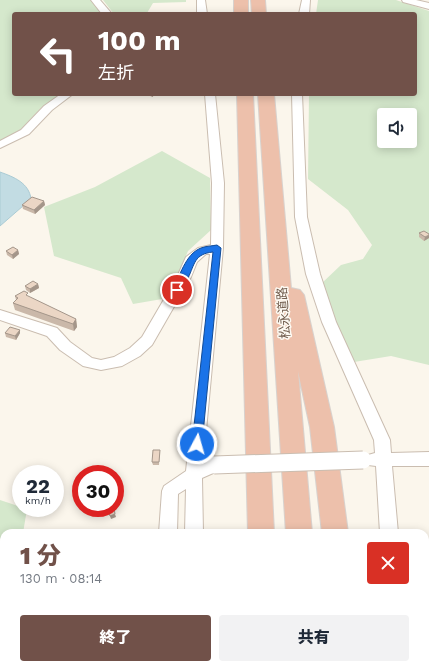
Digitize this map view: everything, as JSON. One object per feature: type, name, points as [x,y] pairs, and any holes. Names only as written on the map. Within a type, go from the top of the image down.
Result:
[{"type":"highway","points":[[241,0],[241,12]]},
{"type":"highway","points":[[258,0],[259,12]]},
{"type":"highway","points":[[245,96],[261,529]]},
{"type":"highway","name":"松永道路","points":[[266,96],[299,529]]},
{"type":"highway","points":[[276,214],[322,427],[335,529]]},
{"type":"street","points":[[95,0],[105,12]]},
{"type":"street","points":[[201,0],[202,12]]},
{"type":"street","points":[[304,12],[306,0]]},
{"type":"street","points":[[406,0],[429,6]]},
{"type":"street","points":[[0,145],[25,132],[48,108],[65,96]]},
{"type":"street","points":[[194,529],[194,474],[217,248],[218,183],[210,96]]},
{"type":"street","points":[[297,96],[301,217],[313,274],[329,322],[382,440],[382,461],[389,529]]},
{"type":"street","points":[[0,315],[52,332],[66,346],[88,362],[102,366],[117,362],[135,352],[146,342],[184,277],[191,260],[202,250],[217,248]]},
{"type":"street","points":[[168,529],[170,491],[194,474],[214,465],[363,460],[429,460]]},
{"type":"green space","points":[[0,0],[93,0],[103,12],[12,12],[12,96],[60,96],[42,107],[20,130],[0,141]]},
{"type":"green space","points":[[103,0],[186,0],[186,2],[153,3],[148,12],[112,12]]},
{"type":"green space","points":[[318,0],[396,0],[429,11],[429,365],[391,356],[354,362],[335,324],[322,283],[341,265],[363,259],[372,245],[348,210],[308,179],[309,96],[417,96],[417,12],[316,12]]},
{"type":"green space","points":[[162,151],[210,178],[211,230],[188,251],[168,298],[133,304],[121,278],[54,256],[44,207],[95,187]]},
{"type":"green space","points":[[0,500],[12,504],[12,517],[26,517],[24,529],[0,529]]},
{"type":"water","points":[[0,172],[20,181],[30,193],[31,199],[0,226]]},
{"type":"building","points":[[32,197],[44,201],[34,210],[22,205]]},
{"type":"building","points":[[424,231],[429,235],[425,237],[419,233]]},
{"type":"building","points":[[13,247],[18,250],[12,255],[6,251]]},
{"type":"building","points":[[33,281],[38,284],[30,289],[25,286]]},
{"type":"building","points":[[24,291],[28,293],[26,295],[76,319],[73,324],[13,303],[18,298],[15,296]]},
{"type":"building","points":[[10,327],[20,330],[15,336],[5,333]]},
{"type":"building","points":[[153,450],[160,450],[159,462],[152,462]]},
{"type":"route","points":[[177,290],[191,260],[202,250],[217,248],[197,444]]}]
